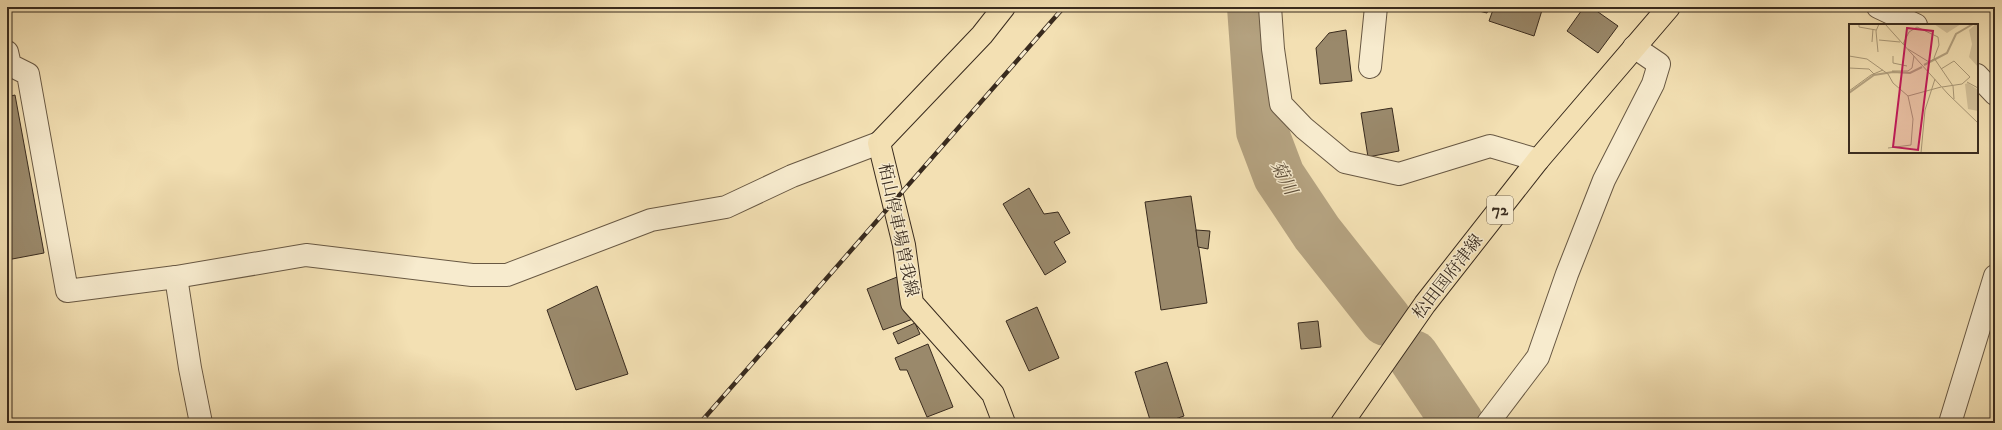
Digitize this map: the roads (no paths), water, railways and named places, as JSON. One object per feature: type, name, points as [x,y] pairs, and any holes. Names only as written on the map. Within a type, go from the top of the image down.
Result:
[{"type":"main road","name":"栢山停車場曽我線","points":[[1004,7],[982,36],[878,143],[904,245],[912,303],[993,394],[1004,423]]},
{"type":"main road","name":"松田国府津線","points":[[1342,423],[1425,304],[1538,160],[1669,7]]},
{"type":"street","points":[[1270,7],[1273,49],[1281,104],[1304,128],[1345,162],[1399,174],[1490,146],[1538,160]]},
{"type":"street","points":[[1370,67],[1376,7]]},
{"type":"street","points":[[1878,7],[1914,24]]},
{"type":"street","points":[[1488,423],[1538,357],[1566,274],[1604,180],[1653,84],[1659,64],[1634,47]]},
{"type":"street","points":[[7,52],[10,65],[28,74],[67,291],[176,277],[306,255],[472,275],[507,275],[651,220],[726,207],[792,176],[878,143]]},
{"type":"street","points":[[1978,76],[1995,94]]},
{"type":"street","points":[[1950,423],[1995,276]]},
{"type":"street","points":[[176,277],[190,368],[201,423]]},
{"type":"waterway","name":"菊川","points":[[1253,7],[1262,131],[1279,176],[1317,233],[1386,320]]},
{"type":"waterway","name":"菊川","points":[[1413,356],[1458,423]]},
{"type":"railway","points":[[700,423],[1064,7]]}]
